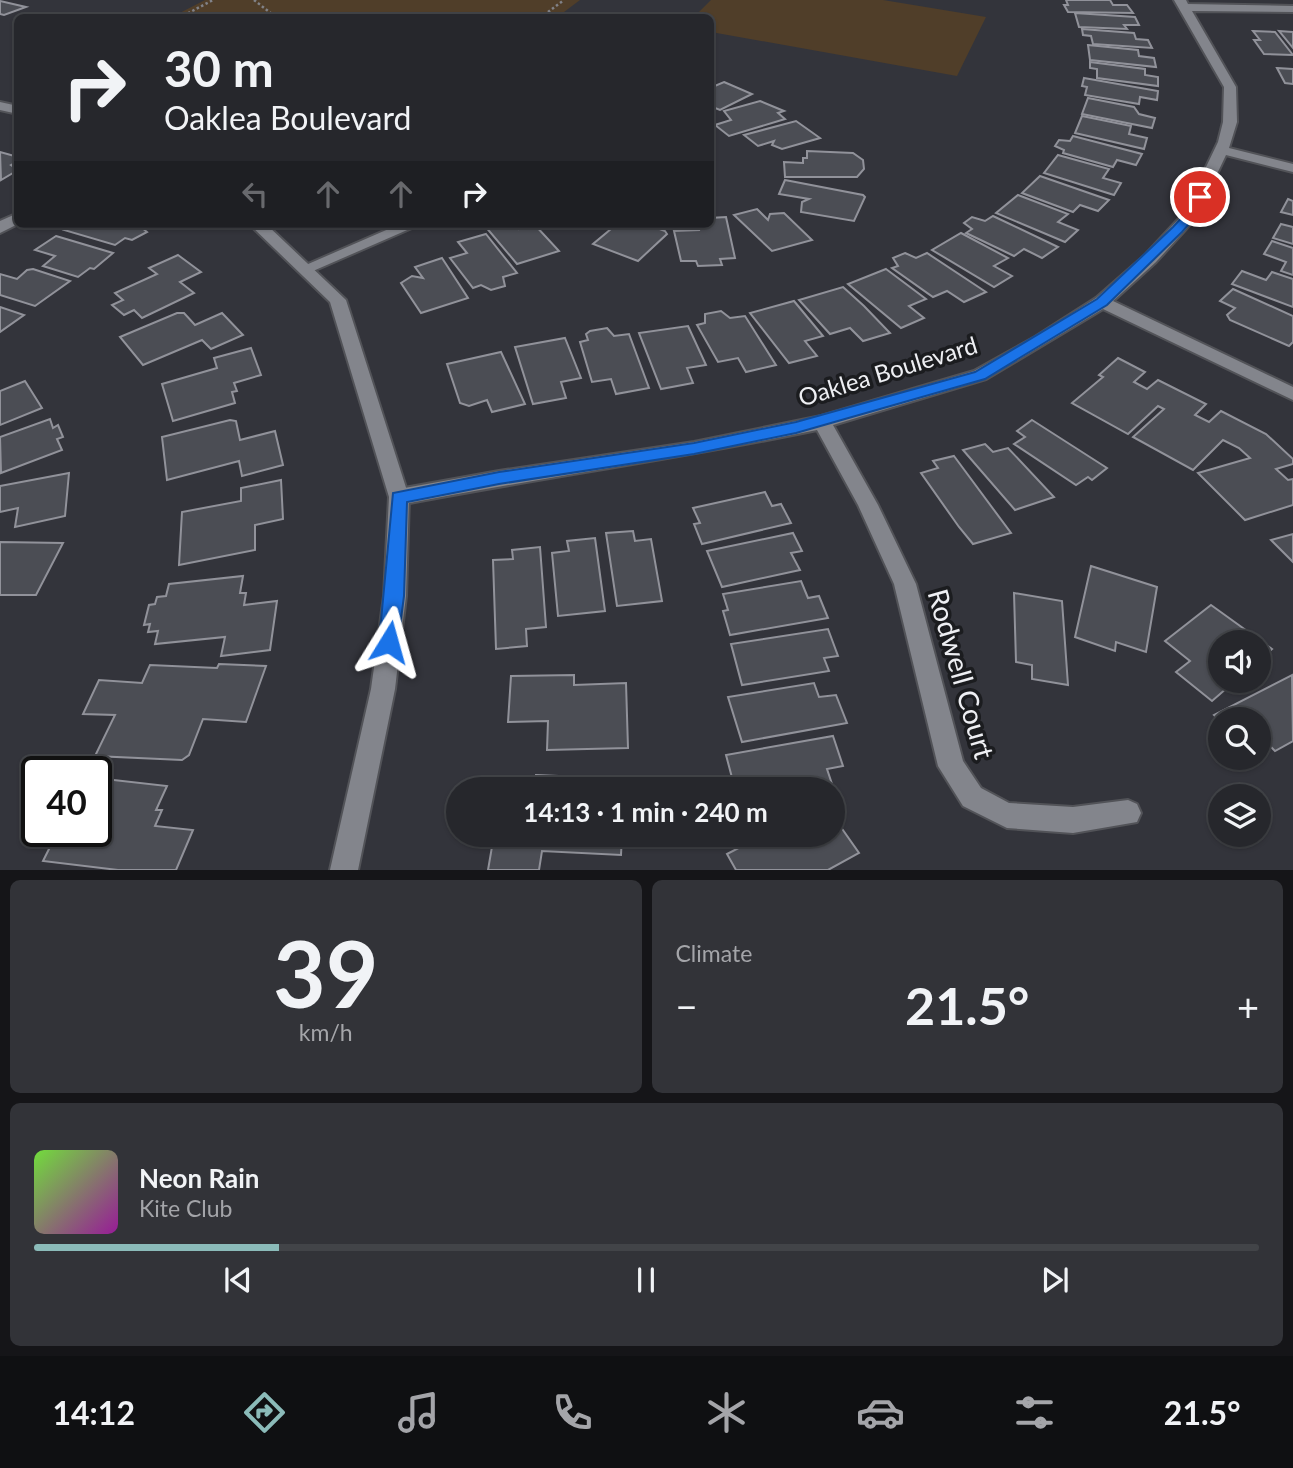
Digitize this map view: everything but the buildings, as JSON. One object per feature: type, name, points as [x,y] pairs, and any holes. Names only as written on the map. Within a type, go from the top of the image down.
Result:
[{"type":"street","points":[[1182,4],[1293,9]]},
{"type":"street","name":"Oaklea Boulevard","points":[[399,497],[499,478],[694,449],[822,422],[980,375],[1102,302],[1150,259],[1191,215],[1221,150],[1230,122],[1230,87],[1182,4]]},
{"type":"street","points":[[1221,150],[1293,168]]},
{"type":"street","points":[[262,228],[338,300],[399,497],[395,596],[383,688],[344,870]]},
{"type":"street","points":[[307,268],[403,228]]},
{"type":"street","points":[[1102,302],[1293,394]]},
{"type":"street","name":"Rodwell Court","points":[[822,422],[868,505],[905,584],[951,766],[972,797],[1007,815],[1073,820],[1128,813]]},
{"type":"path","points":[[186,14],[212,0]]},
{"type":"path","points":[[254,0],[272,14]]},
{"type":"path","points":[[545,14],[564,0]]},
{"type":"shaded area","points":[[205,0],[580,0],[561,14],[178,14]]},
{"type":"shaded area","points":[[711,0],[883,0],[986,17],[957,76],[714,33],[714,14],[697,14]]},
{"type":"route","points":[[389,642],[395,596],[399,497],[499,478],[694,449],[796,428],[980,375],[1041,341],[1102,302],[1178,230],[1191,215],[1200,197]]}]
